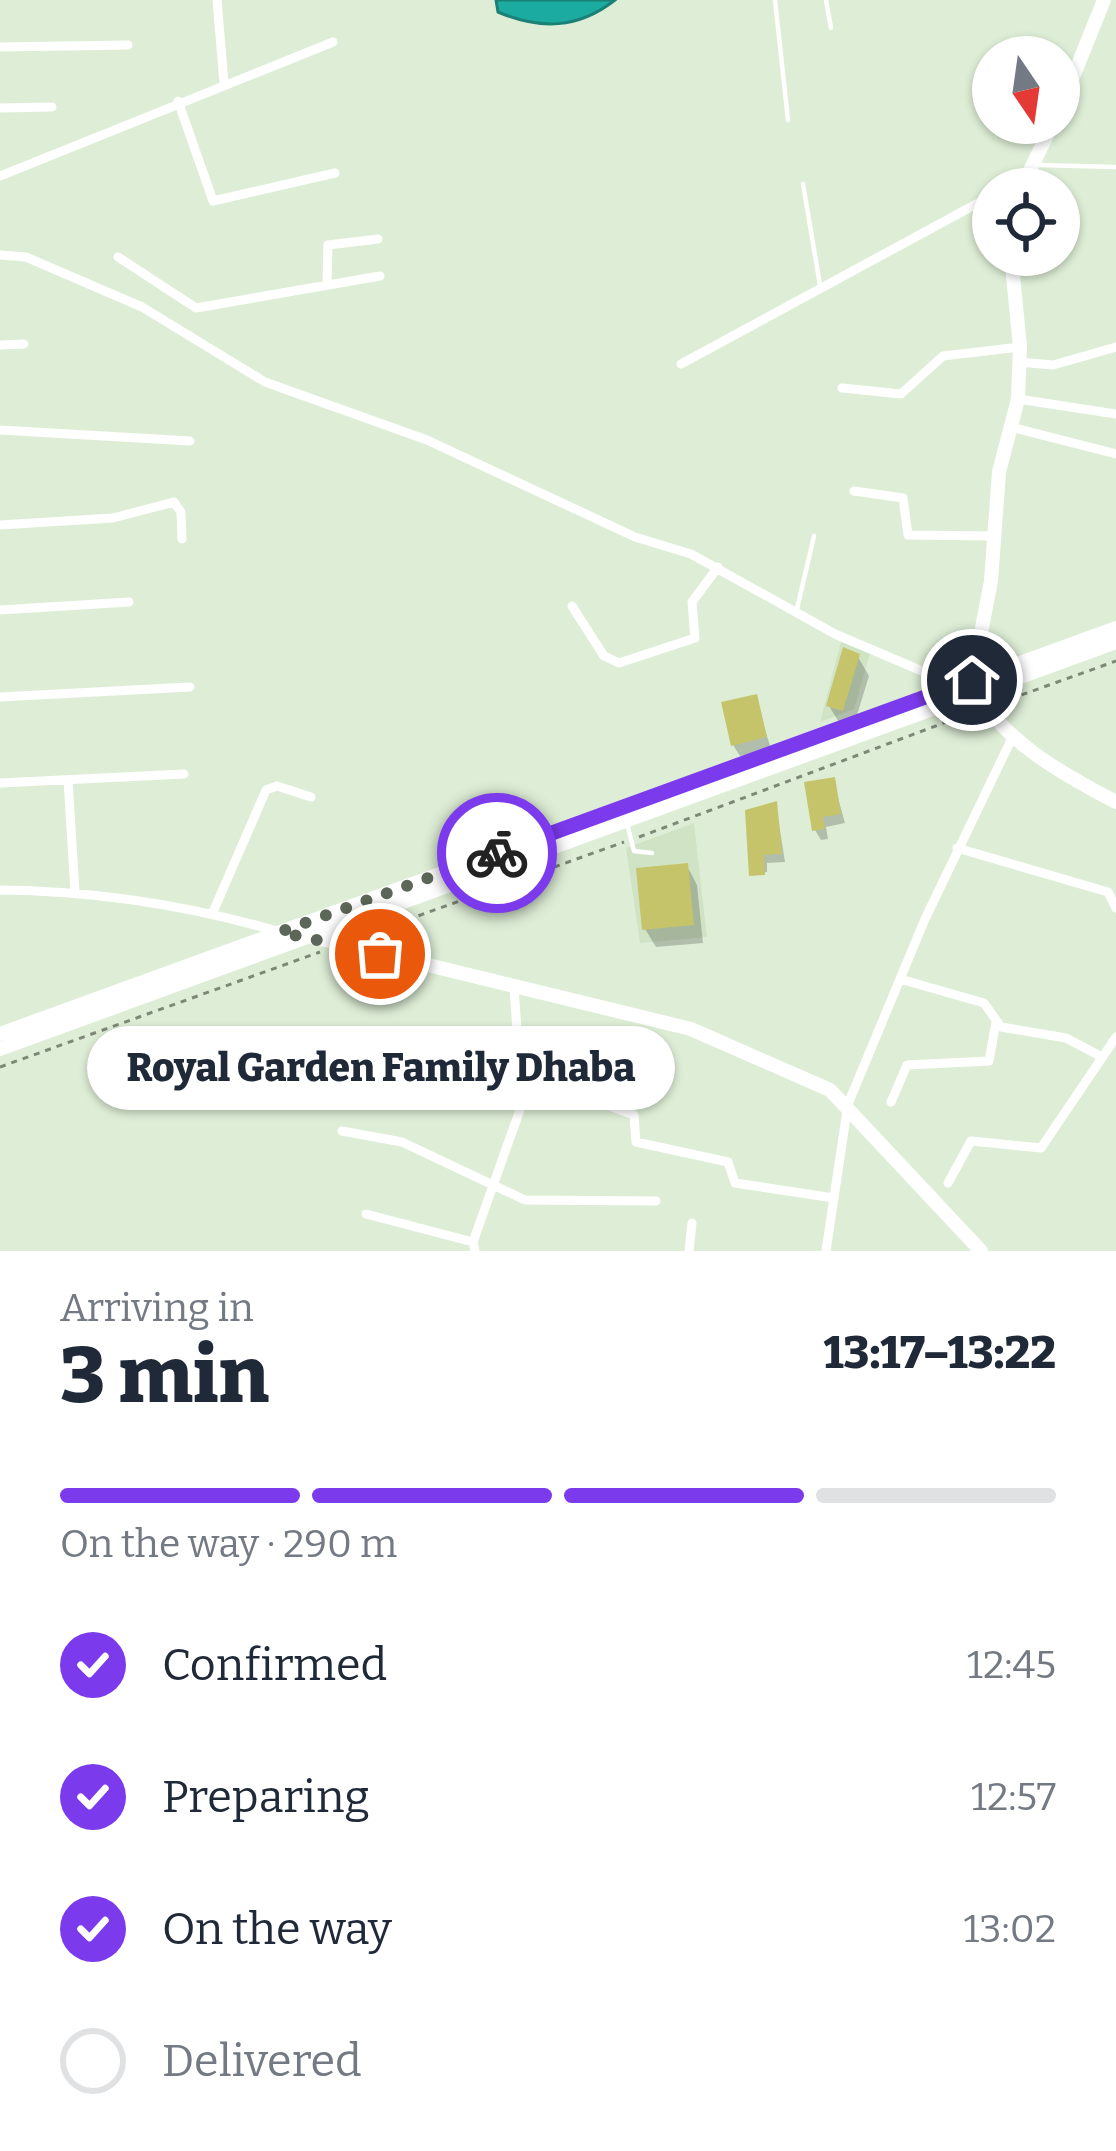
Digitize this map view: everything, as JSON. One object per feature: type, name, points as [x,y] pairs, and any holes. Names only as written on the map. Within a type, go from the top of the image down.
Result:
[{"type":"main road","points":[[1080,60],[1104,0]]},
{"type":"main road","points":[[1013,276],[1020,355],[1018,399],[999,472],[979,694],[1062,774],[1116,802]]},
{"type":"main road","points":[[0,1034],[947,689],[979,694],[1116,628]]},
{"type":"main road","points":[[0,1049],[1116,642]]},
{"type":"main road","points":[[280,932],[691,1030],[830,1090],[848,1104],[980,1251]]},
{"type":"street","points":[[217,0],[224,83]]},
{"type":"street","points":[[0,176],[178,100],[333,43]]},
{"type":"street","points":[[0,47],[128,45]]},
{"type":"street","points":[[178,100],[213,201],[335,173]]},
{"type":"street","points":[[0,108],[52,107]]},
{"type":"street","points":[[681,364],[972,206]]},
{"type":"street","points":[[327,283],[328,245],[378,239]]},
{"type":"street","points":[[0,255],[26,257],[142,307],[265,382],[427,440],[536,494],[718,567],[796,613],[936,677],[947,689]]},
{"type":"street","points":[[118,256],[196,308],[380,276]]},
{"type":"street","points":[[142,307],[155,283]]},
{"type":"street","points":[[0,345],[24,344]]},
{"type":"street","points":[[842,388],[902,394],[943,356],[1020,355],[1053,364],[1116,347]]},
{"type":"street","points":[[1018,399],[1116,414]]},
{"type":"street","points":[[1011,427],[1116,454]]},
{"type":"street","points":[[0,430],[190,441]]},
{"type":"street","points":[[854,491],[903,498],[908,535],[993,536]]},
{"type":"street","points":[[0,525],[113,518],[174,502],[181,512],[182,539]]},
{"type":"street","points":[[572,606],[604,656],[619,663],[695,638],[692,602],[718,567]]},
{"type":"street","points":[[0,610],[128,602]]},
{"type":"street","points":[[0,697],[190,687]]},
{"type":"street","points":[[826,1251],[848,1104],[958,848],[1015,733]]},
{"type":"street","points":[[0,783],[184,774]]},
{"type":"street","points":[[68,780],[75,892]]},
{"type":"street","points":[[213,912],[266,790],[277,786],[311,796]]},
{"type":"street","points":[[958,848],[1101,889],[1113,896],[1116,908]]},
{"type":"street","points":[[0,890],[75,892],[213,912],[280,932]]},
{"type":"street","points":[[900,979],[984,1003],[995,1022],[1010,1030],[1066,1038],[1102,1057]]},
{"type":"street","points":[[366,1214],[474,1246],[518,1123],[523,1078],[514,987]]},
{"type":"street","points":[[891,1102],[907,1065],[989,1061],[995,1022]]},
{"type":"street","points":[[948,1183],[971,1141],[1041,1148],[1116,1037]]},
{"type":"street","points":[[523,1078],[598,1088],[599,1102],[634,1115],[636,1142],[728,1162],[735,1184],[834,1198]]},
{"type":"street","points":[[342,1131],[402,1142],[492,1189],[543,1202],[656,1201]]},
{"type":"street","points":[[689,1251],[692,1223]]},
{"type":"lane","points":[[775,0],[788,120]]},
{"type":"lane","points":[[826,0],[831,28]]},
{"type":"lane","points":[[1080,171],[1116,167]]},
{"type":"lane","points":[[803,184],[821,289]]},
{"type":"lane","points":[[796,613],[814,536]]},
{"type":"lane","points":[[627,821],[634,851],[652,853]]},
{"type":"path","points":[[0,1067],[631,840],[979,694],[1116,662]]},
{"type":"shaded area","points":[[841,642],[870,653],[854,709],[820,722]]},
{"type":"shaded area","points":[[694,823],[707,937],[640,943],[626,848]]},
{"type":"water","points":[[496,0],[615,0],[587,17],[544,24],[498,12]]},
{"type":"building","points":[[843,647],[860,654],[843,711],[826,706]]},
{"type":"building","points":[[757,694],[767,737],[731,746],[721,702]]},
{"type":"building","points":[[835,777],[841,814],[823,817],[825,829],[812,831],[804,782]]},
{"type":"building","points":[[777,801],[782,854],[764,855],[765,875],[749,876],[745,810]]},
{"type":"building","points":[[688,863],[694,925],[642,930],[636,868]]},
{"type":"way so far","points":[[380,954],[280,932],[497,853]]},
{"type":"place","name":"Royal Garden Family Dhaba","points":[[380,954]]},
{"type":"route","points":[[497,853],[972,680]]}]
